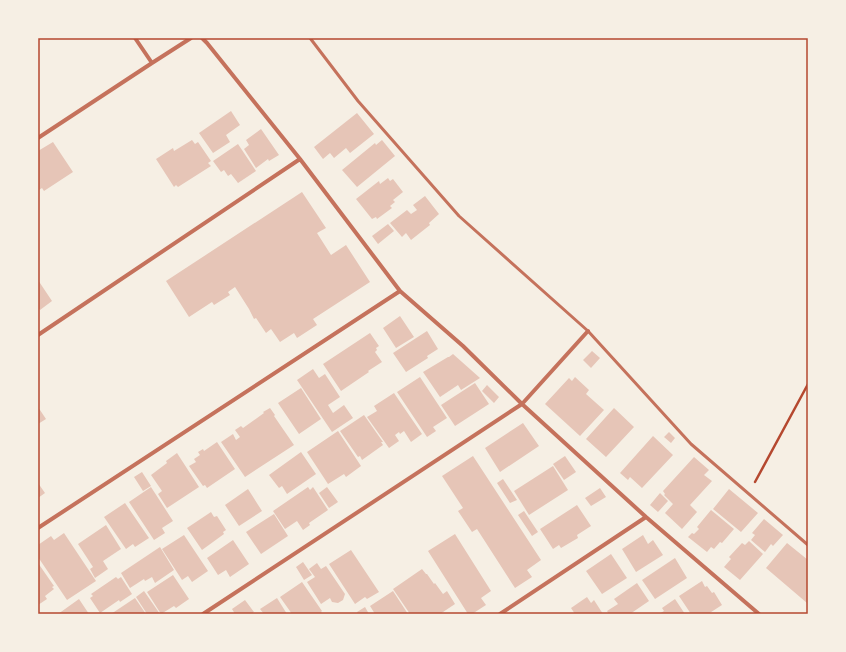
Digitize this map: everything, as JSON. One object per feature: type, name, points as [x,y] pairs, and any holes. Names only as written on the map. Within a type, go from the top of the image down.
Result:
[{"type":"street","points":[[135,38],[152,63]]},
{"type":"street","points":[[38,138],[191,38]]},
{"type":"street","points":[[202,38],[300,159],[400,291],[463,346],[522,404],[646,517],[759,614]]},
{"type":"street","points":[[38,335],[300,159]]},
{"type":"street","points":[[38,528],[400,291]]},
{"type":"street","points":[[203,614],[522,404],[588,331]]},
{"type":"street","points":[[500,614],[646,517]]},
{"type":"lane","points":[[310,38],[358,102],[459,216],[588,331],[691,444],[808,545]]},
{"type":"path","points":[[749,494],[808,384]]},
{"type":"building","points":[[231,111],[240,125],[226,135],[230,142],[213,153],[199,133]]},
{"type":"building","points":[[357,113],[374,134],[350,153],[346,148],[334,158],[330,153],[323,159],[314,147]]},
{"type":"building","points":[[261,129],[279,155],[269,161],[268,159],[256,168],[244,149],[249,145],[246,140]]},
{"type":"building","points":[[192,140],[195,144],[198,142],[211,161],[208,163],[211,166],[178,187],[176,185],[174,187],[156,159],[173,148],[174,151]]},
{"type":"building","points":[[382,140],[395,156],[357,187],[342,170],[375,143],[376,145]]},
{"type":"building","points":[[53,142],[73,172],[44,191],[42,188],[38,190],[38,151]]},
{"type":"building","points":[[238,144],[256,171],[238,183],[231,174],[228,176],[224,170],[221,172],[213,161]]},
{"type":"building","points":[[388,178],[390,181],[393,179],[403,192],[393,200],[395,202],[390,206],[392,208],[377,219],[376,217],[372,219],[356,199],[379,181],[380,184]]},
{"type":"building","points":[[302,192],[326,228],[317,233],[331,255],[346,245],[370,282],[313,319],[317,325],[297,338],[294,333],[280,342],[271,329],[266,333],[256,318],[254,319],[235,287],[228,292],[230,295],[214,305],[212,302],[189,317],[166,281]]},
{"type":"building","points":[[425,196],[439,214],[429,223],[430,225],[411,240],[406,233],[402,237],[390,223],[407,210],[411,214],[417,210],[413,205]]},
{"type":"building","points":[[388,224],[394,231],[378,244],[372,236]]},
{"type":"building","points":[[38,280],[52,301],[40,310],[38,307]]},
{"type":"building","points":[[400,316],[414,337],[396,348],[383,328]]},
{"type":"building","points":[[427,331],[438,349],[427,356],[428,358],[406,372],[393,353]]},
{"type":"building","points":[[370,333],[379,346],[376,348],[377,350],[375,352],[382,362],[341,391],[323,364]]},
{"type":"building","points":[[592,351],[600,358],[591,368],[583,360]]},
{"type":"building","points":[[453,354],[480,378],[461,390],[458,385],[440,397],[423,372]]},
{"type":"building","points":[[313,369],[319,378],[325,374],[340,397],[328,405],[333,413],[344,405],[353,418],[332,432],[297,380]]},
{"type":"building","points":[[420,377],[447,418],[433,427],[436,431],[427,437],[397,392]]},
{"type":"building","points":[[575,377],[589,390],[586,394],[604,410],[580,436],[545,404],[569,378],[572,381]]},
{"type":"building","points":[[475,383],[489,404],[455,426],[441,405]]},
{"type":"building","points":[[487,385],[499,397],[494,403],[482,391]]},
{"type":"building","points":[[301,388],[321,419],[299,434],[278,403]]},
{"type":"building","points":[[394,393],[422,434],[411,442],[404,431],[400,434],[399,432],[395,435],[399,441],[389,448],[367,417],[377,411],[374,406]]},
{"type":"building","points":[[38,407],[46,419],[38,424]]},
{"type":"building","points":[[270,408],[294,445],[245,477],[221,442],[233,434],[236,440],[240,437],[235,430],[241,426],[243,428]]},
{"type":"building","points":[[614,408],[634,427],[606,457],[586,439]]},
{"type":"building","points":[[364,415],[383,442],[381,442],[383,445],[362,460],[360,456],[358,457],[340,431]]},
{"type":"building","points":[[523,423],[539,446],[500,472],[485,448]]},
{"type":"building","points":[[338,431],[361,466],[346,477],[344,474],[328,484],[307,452]]},
{"type":"building","points":[[669,432],[675,438],[671,443],[664,437]]},
{"type":"building","points":[[653,436],[673,455],[642,488],[630,477],[628,480],[620,473]]},
{"type":"building","points":[[217,442],[235,469],[207,488],[205,485],[203,486],[189,466],[196,462],[194,459],[200,455],[198,452],[203,449],[204,451]]},
{"type":"building","points":[[301,452],[316,474],[287,494],[282,486],[279,488],[269,475]]},
{"type":"building","points":[[177,453],[199,487],[167,508],[158,494],[162,491],[151,475]]},
{"type":"building","points":[[473,456],[541,560],[527,570],[532,577],[515,588],[477,529],[472,532],[458,511],[463,508],[442,476]]},
{"type":"building","points":[[565,456],[576,472],[564,480],[553,464]]},
{"type":"building","points":[[694,457],[709,470],[704,475],[712,481],[690,505],[697,512],[682,529],[665,513],[673,504],[664,495],[665,494],[663,491]]},
{"type":"building","points":[[553,466],[568,490],[529,515],[514,491]]},
{"type":"building","points":[[142,472],[151,486],[143,491],[134,477]]},
{"type":"building","points":[[503,479],[517,500],[510,503],[497,483]]},
{"type":"building","points":[[38,483],[45,493],[38,498]]},
{"type":"building","points":[[151,487],[173,521],[162,528],[165,533],[154,540],[129,502]]},
{"type":"building","points":[[308,487],[310,490],[313,487],[328,510],[309,523],[310,525],[303,530],[297,521],[285,529],[273,511]]},
{"type":"building","points":[[327,487],[338,502],[329,508],[319,493]]},
{"type":"building","points":[[600,488],[606,497],[591,506],[585,498]]},
{"type":"building","points":[[248,489],[262,511],[239,526],[225,505]]},
{"type":"building","points":[[729,489],[758,513],[741,532],[713,509]]},
{"type":"building","points":[[660,493],[668,501],[658,512],[650,505]]},
{"type":"building","points":[[125,503],[149,538],[135,547],[133,544],[126,549],[104,517]]},
{"type":"building","points":[[577,505],[591,526],[577,535],[578,538],[561,548],[559,545],[553,549],[540,529]]},
{"type":"building","points":[[711,510],[734,529],[722,543],[720,542],[714,549],[711,547],[707,552],[688,537],[699,529],[697,527]]},
{"type":"building","points":[[524,511],[538,532],[532,536],[518,515]]},
{"type":"building","points":[[211,512],[214,517],[217,516],[226,530],[223,532],[224,534],[202,550],[187,528]]},
{"type":"building","points":[[274,514],[288,536],[261,554],[246,532]]},
{"type":"building","points":[[764,519],[783,535],[773,546],[771,544],[765,552],[751,540],[755,535],[752,533]]},
{"type":"building","points":[[106,525],[121,549],[103,561],[108,569],[95,578],[90,569],[93,567],[78,544]]},
{"type":"building","points":[[64,533],[96,581],[67,600],[38,557],[38,545],[51,536],[54,540]]},
{"type":"building","points":[[455,534],[491,591],[481,598],[486,605],[472,614],[468,614],[428,551]]},
{"type":"building","points":[[184,535],[208,571],[192,582],[188,576],[182,580],[162,549]]},
{"type":"building","points":[[643,535],[648,544],[653,540],[663,555],[636,572],[622,549]]},
{"type":"building","points":[[233,540],[249,564],[230,577],[226,570],[218,575],[207,558]]},
{"type":"building","points":[[749,541],[763,554],[740,580],[724,567],[731,559],[729,557],[742,543],[745,545]]},
{"type":"building","points":[[787,543],[808,560],[807,603],[766,568]]},
{"type":"building","points":[[160,547],[174,570],[155,583],[152,577],[145,581],[144,579],[130,588],[121,573]]},
{"type":"building","points":[[351,550],[379,592],[367,599],[365,597],[355,604],[329,564]]},
{"type":"building","points":[[611,554],[627,578],[602,594],[586,571]]},
{"type":"building","points":[[675,558],[687,578],[655,599],[642,580]]},
{"type":"building","points":[[303,562],[312,575],[304,580],[296,567]]},
{"type":"building","points":[[38,563],[54,586],[52,587],[54,589],[45,596],[47,599],[38,605]]},
{"type":"building","points":[[317,563],[321,569],[326,566],[345,594],[343,600],[338,603],[332,602],[330,598],[321,604],[307,582],[315,577],[309,569]]},
{"type":"building","points":[[422,569],[443,594],[447,591],[455,604],[440,614],[410,614],[393,589]]},
{"type":"building","points":[[173,575],[189,599],[176,608],[174,606],[161,614],[147,592]]},
{"type":"building","points":[[116,577],[118,579],[121,577],[132,594],[120,602],[119,600],[100,613],[90,598],[93,596],[91,594]]},
{"type":"building","points":[[702,581],[705,587],[707,586],[712,593],[714,592],[722,605],[708,614],[691,614],[679,596]]},
{"type":"building","points":[[302,582],[323,614],[292,614],[280,597]]},
{"type":"building","points":[[637,583],[649,601],[630,614],[609,614],[607,611],[618,604],[614,599]]},
{"type":"building","points":[[144,591],[160,614],[147,614],[136,597]]},
{"type":"building","points":[[393,591],[408,614],[375,614],[370,606]]},
{"type":"building","points":[[587,597],[591,603],[594,600],[603,614],[575,614],[571,608]]},
{"type":"building","points":[[135,598],[146,614],[111,614]]},
{"type":"building","points":[[277,598],[287,614],[264,614],[260,609]]},
{"type":"building","points":[[79,599],[89,614],[58,614]]},
{"type":"building","points":[[675,599],[685,614],[659,614],[664,611],[662,608]]},
{"type":"building","points":[[245,600],[254,612],[251,614],[235,614],[232,609]]},
{"type":"building","points":[[365,607],[369,614],[358,614],[357,612]]}]
